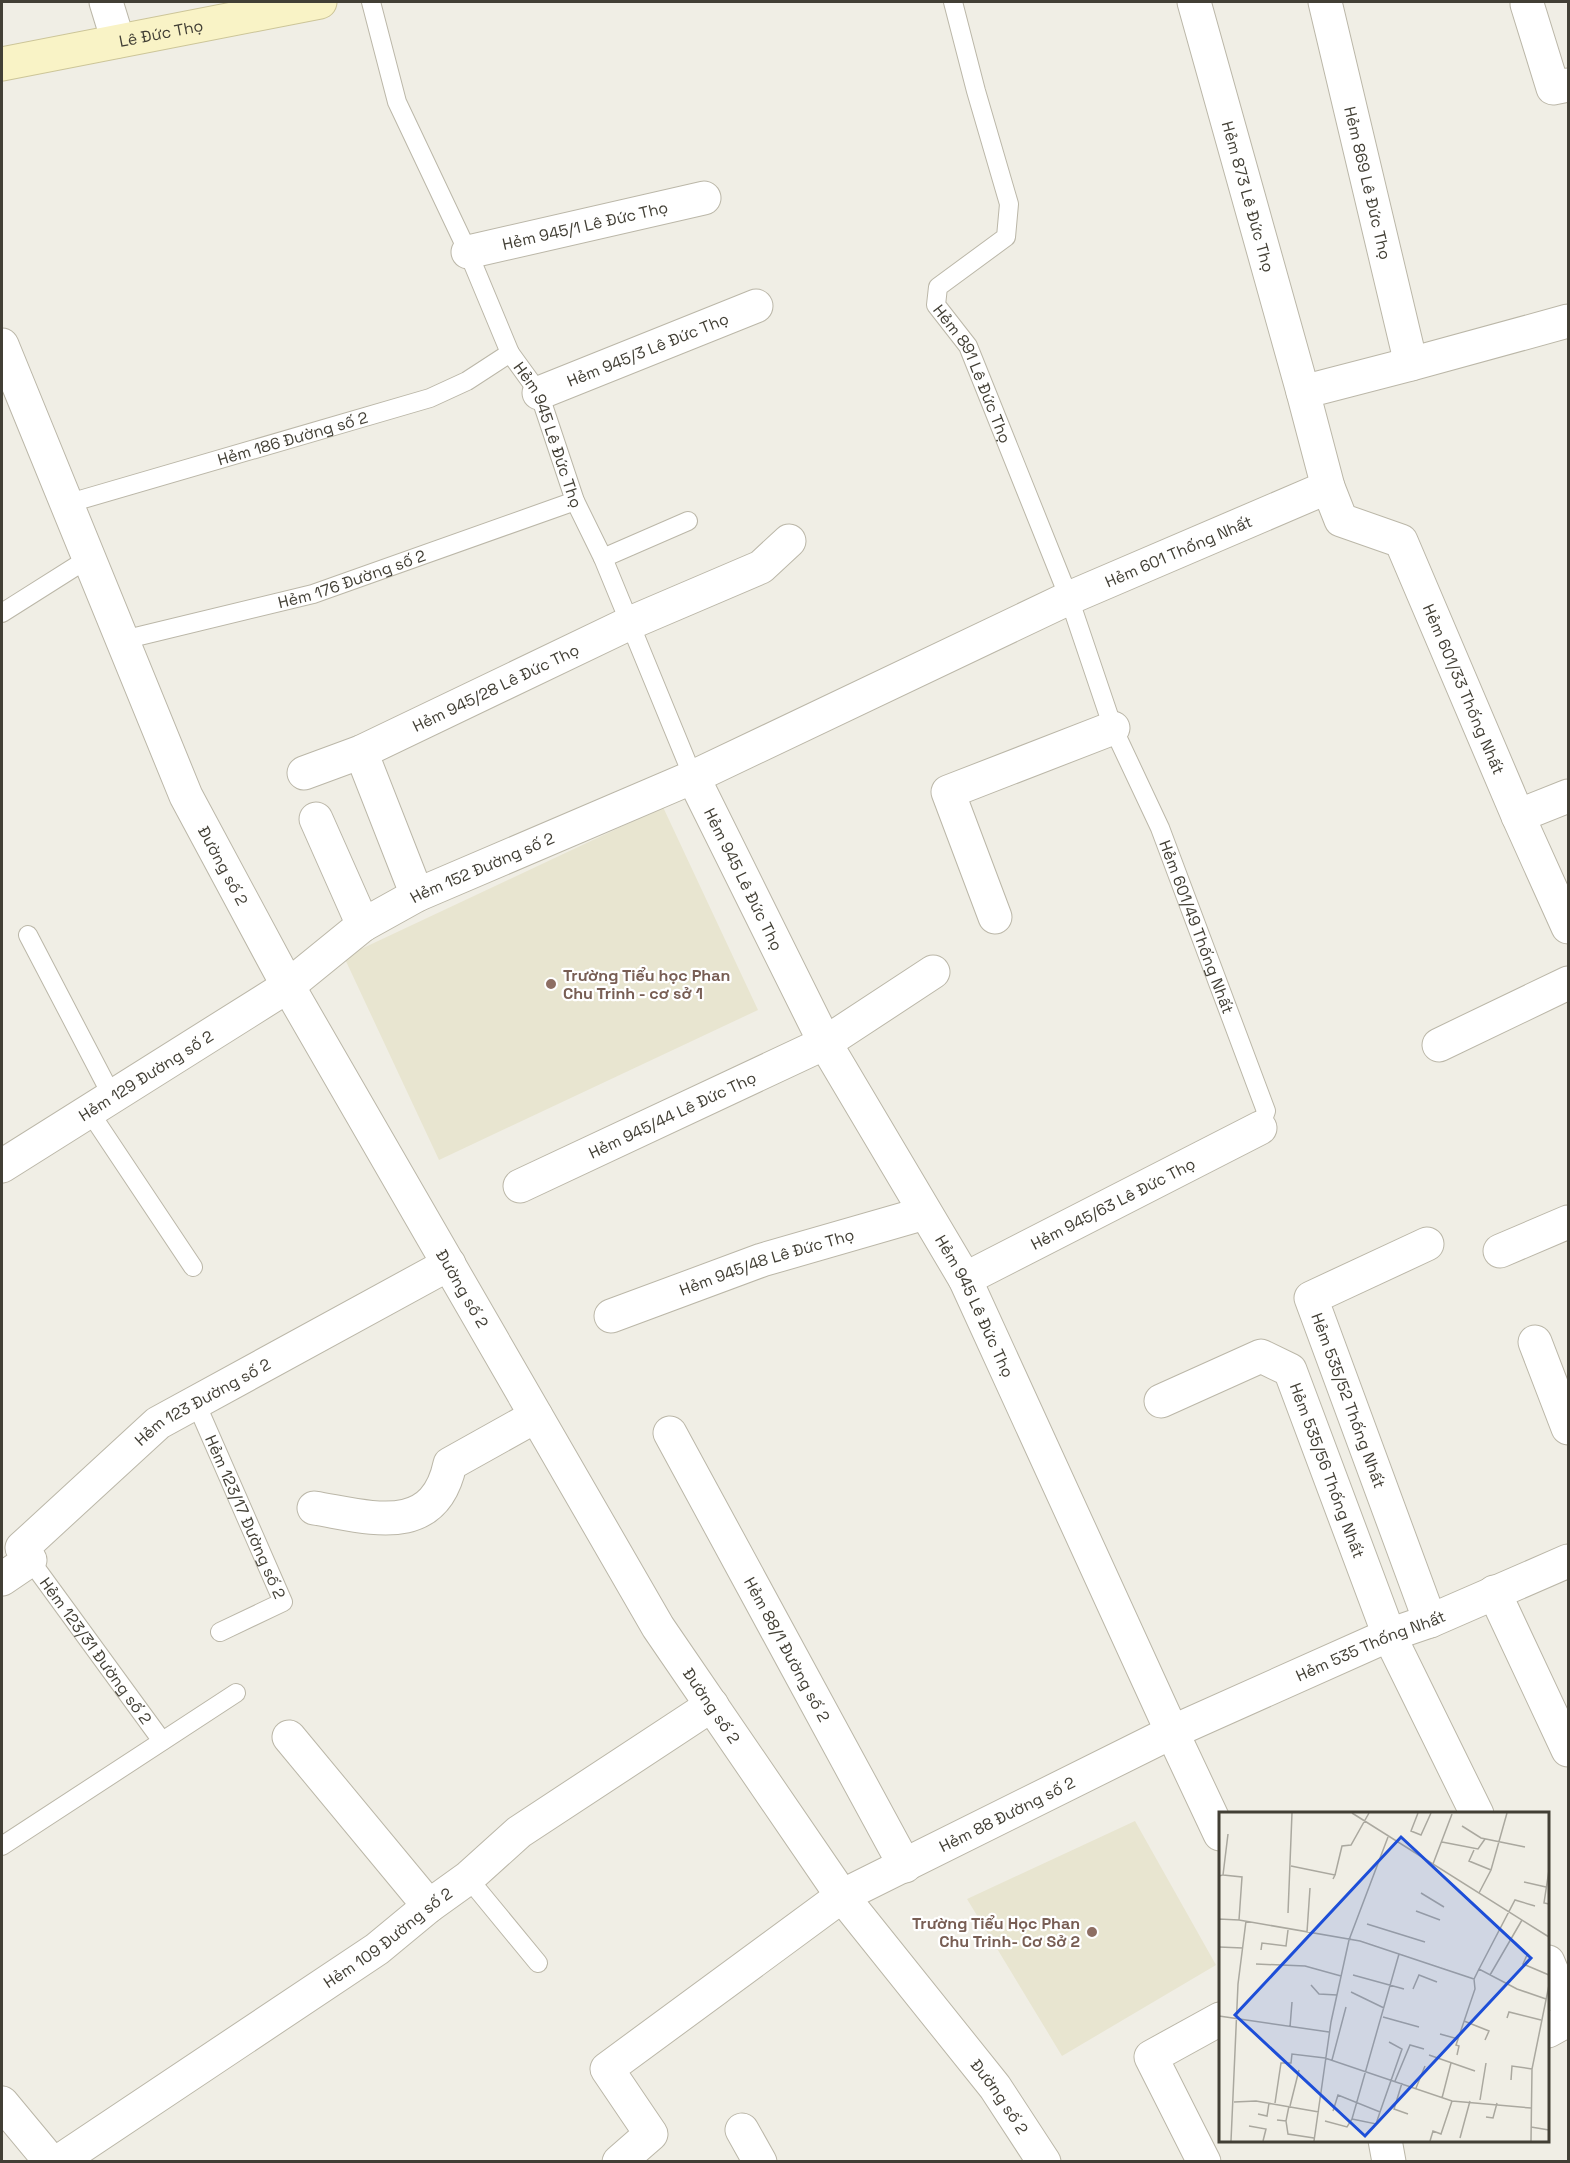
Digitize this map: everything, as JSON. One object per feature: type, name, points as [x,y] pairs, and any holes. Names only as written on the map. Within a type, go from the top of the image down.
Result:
[{"type":"main road","name":"Lê Đức Thọ","points":[[2,64],[320,2]]},
{"type":"street","points":[[106,2],[118,41]]},
{"type":"street","name":"Hẻm 873 Lê Đức Thọ","points":[[1194,2],[1303,392]]},
{"type":"street","name":"Hẻm 869 Lê Đức Thọ","points":[[1325,2],[1411,364]]},
{"type":"street","points":[[1527,4],[1553,88],[1569,85]]},
{"type":"street","name":"Hẻm 945/1 Lê Đức Thọ","points":[[468,252],[704,198]]},
{"type":"street","name":"Hẻm 945/3 Lê Đức Thọ","points":[[539,393],[756,306]]},
{"type":"street","points":[[1328,487],[1303,392],[1569,321]]},
{"type":"street","name":"Đường số 2","points":[[2,345],[186,796],[288,986],[658,1626],[842,1896],[995,2087],[1044,2162]]},
{"type":"street","name":"Hẻm 601 Thống Nhất","points":[[693,777],[1069,598],[1328,487]]},
{"type":"street","name":"Hẻm 601/33 Thống Nhất","points":[[1328,487],[1341,520],[1401,541],[1518,816],[1569,927]]},
{"type":"street","name":"Hẻm 945/28 Lê Đức Thọ","points":[[304,773],[361,752],[630,623],[761,567],[789,541]]},
{"type":"street","points":[[995,918],[948,792],[1113,728]]},
{"type":"street","points":[[361,752],[417,895]]},
{"type":"street","name":"Hẻm 152 Đường số 2","points":[[288,986],[363,924],[417,895],[693,777]]},
{"type":"street","name":"Hẻm 945 Lê Đức Thọ","points":[[693,777],[825,1043],[965,1279],[1219,1830]]},
{"type":"street","points":[[1518,816],[1569,796]]},
{"type":"street","points":[[316,819],[363,924]]},
{"type":"street","name":"Hẻm 945/44 Lê Đức Thọ","points":[[520,1186],[825,1043],[933,972]]},
{"type":"street","points":[[1439,1045],[1569,983]]},
{"type":"street","name":"Hẻm 129 Đường số 2","points":[[2,1166],[288,986]]},
{"type":"street","name":"Hẻm 945/63 Lê Đức Thọ","points":[[965,1279],[1260,1128]]},
{"type":"street","name":"Hẻm 945/48 Lê Đức Thọ","points":[[611,1316],[762,1260],[925,1213]]},
{"type":"street","points":[[1500,1251],[1569,1222]]},
{"type":"street","name":"Hẻm 535/52 Thống Nhất","points":[[1427,1244],[1311,1298],[1430,1621]]},
{"type":"street","name":"Hẻm 123 Đường số 2","points":[[30,1560],[22,1548],[158,1423],[449,1264]]},
{"type":"street","points":[[1535,1342],[1569,1428]]},
{"type":"street","name":"Hẻm 535/56 Thống Nhất","points":[[1161,1401],[1261,1356],[1290,1370],[1389,1635],[1476,1812]]},
{"type":"street","points":[[314,1508],[390,1520],[416,1514],[434,1500],[446,1484],[450,1464],[536,1416]]},
{"type":"street","name":"Hẻm 88/1 Đường số 2","points":[[670,1433],[904,1866]]},
{"type":"street","points":[[2,1580],[30,1560]]},
{"type":"street","name":"Hẻm 535 Thống Nhất","points":[[1172,1732],[1389,1635],[1430,1621],[1569,1561]]},
{"type":"street","points":[[1494,1592],[1569,1749]]},
{"type":"street","name":"Hẻm 109 Đường số 2","points":[[58,2162],[377,1949],[429,1906],[468,1878],[519,1832],[712,1705]]},
{"type":"street","name":"Hẻm 88 Đường số 2","points":[[619,2162],[651,2134],[607,2069],[842,1896],[1172,1732]]},
{"type":"street","points":[[289,1737],[429,1906]]},
{"type":"street","points":[[1549,1964],[1569,2010]]},
{"type":"street","points":[[1204,2162],[1151,2057],[1219,2020]]},
{"type":"street","points":[[1549,2030],[1569,2020]]},
{"type":"street","points":[[2,2103],[51,2162]]},
{"type":"street","points":[[742,2130],[760,2162]]},
{"type":"street","points":[[1385,2142],[1389,2162]]},
{"type":"lane","name":"Hẻm 945 Lê Đức Thọ","points":[[371,2],[397,102],[468,252],[510,353],[539,393],[575,501],[603,558],[693,777]]},
{"type":"lane","name":"Hẻm 891 Lê Đức Thọ","points":[[952,2],[1009,204],[1006,237],[938,287],[936,305],[968,346],[1069,598]]},
{"type":"lane","name":"Hẻm 186 Đường số 2","points":[[66,504],[430,398],[467,381],[510,353]]},
{"type":"lane","name":"Hẻm 176 Đường số 2","points":[[123,640],[313,594],[575,501]]},
{"type":"lane","points":[[603,558],[688,521]]},
{"type":"lane","points":[[2,613],[89,558]]},
{"type":"lane","name":"Hẻm 601/49 Thống Nhất","points":[[1069,598],[1113,728],[1160,828],[1266,1111],[1260,1128]]},
{"type":"lane","points":[[28,935],[101,1103],[193,1267]]},
{"type":"lane","name":"Hẻm 123/17 Đường số 2","points":[[196,1402],[282,1602],[220,1632]]},
{"type":"lane","name":"Hẻm 123/31 Đường số 2","points":[[30,1560],[162,1742]]},
{"type":"lane","name":"Hẻm 123/31 Đường số 2","points":[[2,1846],[236,1693]]},
{"type":"lane","points":[[468,1878],[538,1963]]},
{"type":"shaded area","name":"Trường Tiểu học Phan Chu Trinh - cơ sở 1","points":[[663,807],[758,1010],[439,1160],[344,957]]},
{"type":"shaded area","name":"Trường Tiểu Học Phan Chu Trinh- Cơ Sở 2","points":[[1135,1821],[1216,1965],[1062,2056],[967,1899]]},
{"type":"place","name":"Trường Tiểu học Phan Chu Trinh - cơ sở 1","points":[[551,984]]},
{"type":"place","name":"Trường Tiểu Học Phan Chu Trinh- Cơ Sở 2","points":[[1092,1932]]}]
